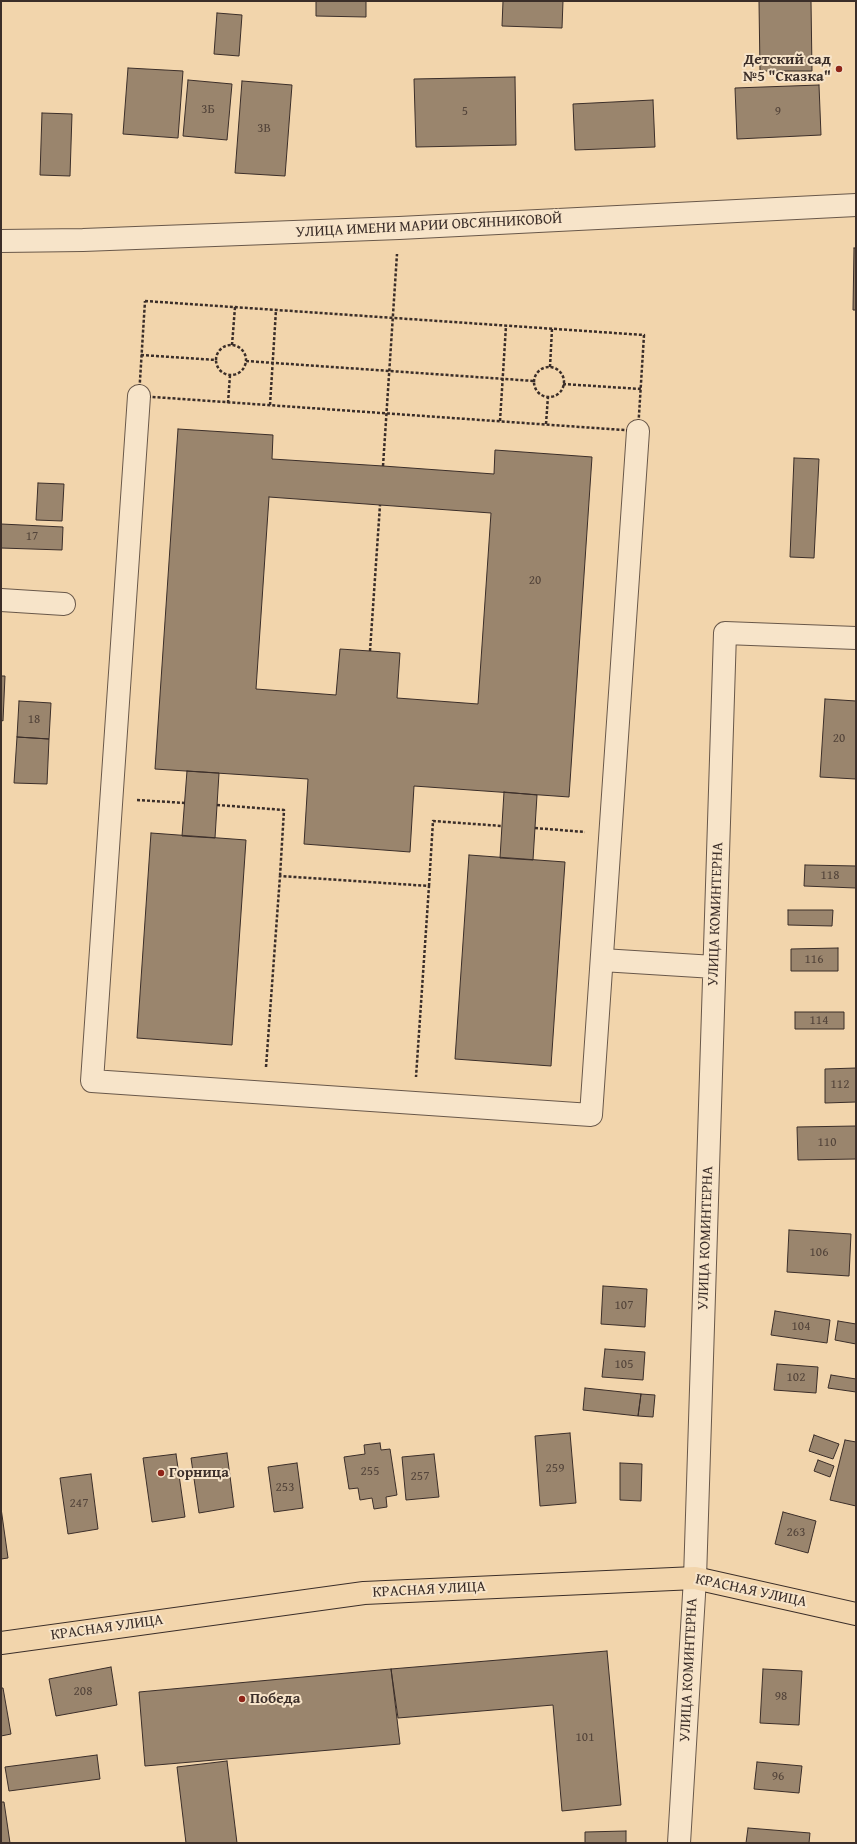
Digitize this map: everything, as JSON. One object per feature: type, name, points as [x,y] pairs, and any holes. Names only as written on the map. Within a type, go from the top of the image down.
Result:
[{"type":"main road","name":"КРАСНАЯ УЛИЦА","points":[[1,1643],[364,1593],[695,1578],[856,1614]]},
{"type":"street","name":"УЛИЦА ИМЕНИ МАРИИ ОВСЯННИКОВОЙ","points":[[1,241],[83,240],[399,228],[856,205]]},
{"type":"street","points":[[138,396],[92,1081],[591,1115],[638,431]]},
{"type":"street","points":[[1,600],[64,604]]},
{"type":"street","name":"УЛИЦА КОМИНТЕРНА","points":[[679,1843],[695,1578],[725,633],[856,638]]},
{"type":"street","points":[[602,960],[714,967]]},
{"type":"path","points":[[382,466],[399,228]]},
{"type":"path","points":[[145,301],[276,310],[644,335],[638,431],[138,396],[145,301]]},
{"type":"path","points":[[232,345],[235,307]]},
{"type":"path","points":[[270,405],[276,310]]},
{"type":"path","points":[[500,421],[506,326]]},
{"type":"path","points":[[550,367],[552,329]]},
{"type":"path","points":[[232,345],[239,348],[245,354],[246,361],[244,368],[237,374],[230,375],[222,372],[218,367],[216,360],[218,352],[224,347],[232,345]]},
{"type":"path","points":[[142,355],[216,360]]},
{"type":"path","points":[[246,361],[534,381]]},
{"type":"path","points":[[550,367],[557,369],[562,375],[563,384],[561,390],[555,395],[548,396],[540,394],[535,389],[534,381],[536,374],[542,368],[550,367]]},
{"type":"path","points":[[228,403],[230,375]]},
{"type":"path","points":[[563,384],[641,389]]},
{"type":"path","points":[[546,424],[548,396]]},
{"type":"path","points":[[370,651],[380,505]]},
{"type":"path","points":[[111,798],[184,803]]},
{"type":"path","points":[[217,805],[284,810],[265,1093]]},
{"type":"path","points":[[414,1103],[433,821],[502,826]]},
{"type":"path","points":[[535,828],[610,834]]},
{"type":"path","points":[[280,876],[429,886]]},
{"type":"building","points":[[316,1],[366,1],[366,17],[316,16]]},
{"type":"building","points":[[503,1],[563,1],[562,28],[502,26]]},
{"type":"building","points":[[759,1],[811,1],[812,71],[760,71]]},
{"type":"building","points":[[217,13],[242,15],[239,56],[214,54]]},
{"type":"building","points":[[128,68],[183,71],[178,138],[123,134]]},
{"type":"building","points":[[515,77],[516,145],[416,147],[414,79]]},
{"type":"building","points":[[188,80],[232,84],[227,140],[183,136]]},
{"type":"building","points":[[242,81],[292,85],[285,176],[235,173]]},
{"type":"building","points":[[819,85],[821,135],[737,139],[735,88]]},
{"type":"building","points":[[653,100],[655,147],[575,150],[573,104]]},
{"type":"building","points":[[42,113],[72,114],[70,176],[40,175]]},
{"type":"building","points":[[854,248],[856,248],[856,310],[853,310]]},
{"type":"building","points":[[178,429],[273,435],[272,459],[494,474],[495,450],[592,457],[569,797],[414,786],[410,852],[304,844],[308,779],[155,769]],"holes":[[[269,497],[491,513],[478,704],[397,698],[400,653],[340,649],[336,695],[256,689]]]},
{"type":"building","points":[[794,458],[819,459],[814,558],[790,557]]},
{"type":"building","points":[[38,483],[64,484],[62,521],[36,520]]},
{"type":"building","points":[[1,524],[63,527],[62,550],[1,548]]},
{"type":"building","points":[[1,676],[5,676],[3,721],[1,720]]},
{"type":"building","points":[[825,699],[856,701],[856,779],[820,777]]},
{"type":"building","points":[[19,701],[51,703],[49,739],[17,737]]},
{"type":"building","points":[[17,737],[49,739],[47,784],[14,783]]},
{"type":"building","points":[[187,771],[219,773],[215,838],[182,836]]},
{"type":"building","points":[[504,792],[537,795],[533,860],[500,858]]},
{"type":"building","points":[[151,833],[246,840],[232,1045],[137,1038]]},
{"type":"building","points":[[469,855],[565,862],[551,1066],[455,1059]]},
{"type":"building","points":[[805,865],[856,866],[856,888],[804,886]]},
{"type":"building","points":[[788,910],[833,910],[832,926],[788,925]]},
{"type":"building","points":[[838,948],[838,971],[791,971],[791,949]]},
{"type":"building","points":[[795,1012],[844,1012],[844,1029],[795,1029]]},
{"type":"building","points":[[856,1068],[856,1102],[825,1103],[825,1069]]},
{"type":"building","points":[[856,1126],[856,1159],[798,1160],[797,1127]]},
{"type":"building","points":[[789,1230],[851,1234],[849,1276],[787,1272]]},
{"type":"building","points":[[603,1286],[647,1289],[645,1327],[601,1324]]},
{"type":"building","points":[[775,1311],[830,1320],[827,1343],[771,1335]]},
{"type":"building","points":[[838,1321],[856,1324],[856,1344],[835,1340]]},
{"type":"building","points":[[605,1349],[645,1352],[643,1380],[602,1377]]},
{"type":"building","points":[[777,1364],[818,1367],[816,1393],[774,1390]]},
{"type":"building","points":[[831,1375],[856,1379],[856,1392],[828,1388]]},
{"type":"building","points":[[585,1388],[641,1394],[638,1416],[583,1410]]},
{"type":"building","points":[[641,1394],[655,1395],[653,1417],[638,1416]]},
{"type":"building","points":[[570,1433],[576,1503],[540,1506],[535,1436]]},
{"type":"building","points":[[814,1435],[839,1444],[833,1459],[809,1451]]},
{"type":"building","points":[[845,1440],[856,1442],[856,1506],[830,1500]]},
{"type":"building","points":[[380,1443],[381,1450],[390,1449],[397,1495],[386,1497],[387,1507],[374,1509],[372,1498],[360,1500],[358,1488],[349,1489],[344,1457],[365,1454],[364,1445]]},
{"type":"building","points":[[227,1453],[234,1507],[199,1513],[191,1458]]},
{"type":"building","points":[[176,1454],[185,1517],[152,1522],[143,1458]]},
{"type":"building","points":[[434,1454],[439,1497],[406,1500],[402,1457]]},
{"type":"building","points":[[818,1460],[834,1466],[830,1477],[814,1471]]},
{"type":"building","points":[[297,1463],[303,1508],[274,1512],[268,1467]]},
{"type":"building","points":[[620,1463],[642,1464],[641,1501],[620,1500]]},
{"type":"building","points":[[91,1474],[98,1529],[68,1534],[60,1478]]},
{"type":"building","points":[[1,1508],[8,1558],[1,1559]]},
{"type":"building","points":[[783,1512],[816,1521],[808,1553],[775,1544]]},
{"type":"building","points":[[607,1651],[621,1805],[562,1811],[553,1705],[398,1718],[391,1669]]},
{"type":"building","points":[[111,1667],[117,1705],[56,1716],[49,1679]]},
{"type":"building","points":[[391,1669],[400,1744],[145,1766],[139,1692]]},
{"type":"building","points":[[763,1669],[802,1671],[799,1725],[760,1723]]},
{"type":"building","points":[[1,1688],[3,1688],[11,1734],[1,1736]]},
{"type":"building","points":[[97,1755],[100,1779],[9,1791],[5,1767]]},
{"type":"building","points":[[227,1761],[237,1843],[186,1843],[177,1767]]},
{"type":"building","points":[[757,1762],[802,1766],[799,1793],[754,1789]]},
{"type":"building","points":[[1,1802],[4,1802],[10,1843],[1,1843]]},
{"type":"building","points":[[748,1828],[810,1833],[809,1843],[746,1843]]},
{"type":"building","points":[[626,1831],[626,1843],[585,1843],[585,1832]]},
{"type":"place","name":"Детский сад №5 \"Сказка\"","points":[[839,69]]},
{"type":"place","name":"Горница","points":[[161,1473]]},
{"type":"place","name":"Победа","points":[[242,1699]]}]
